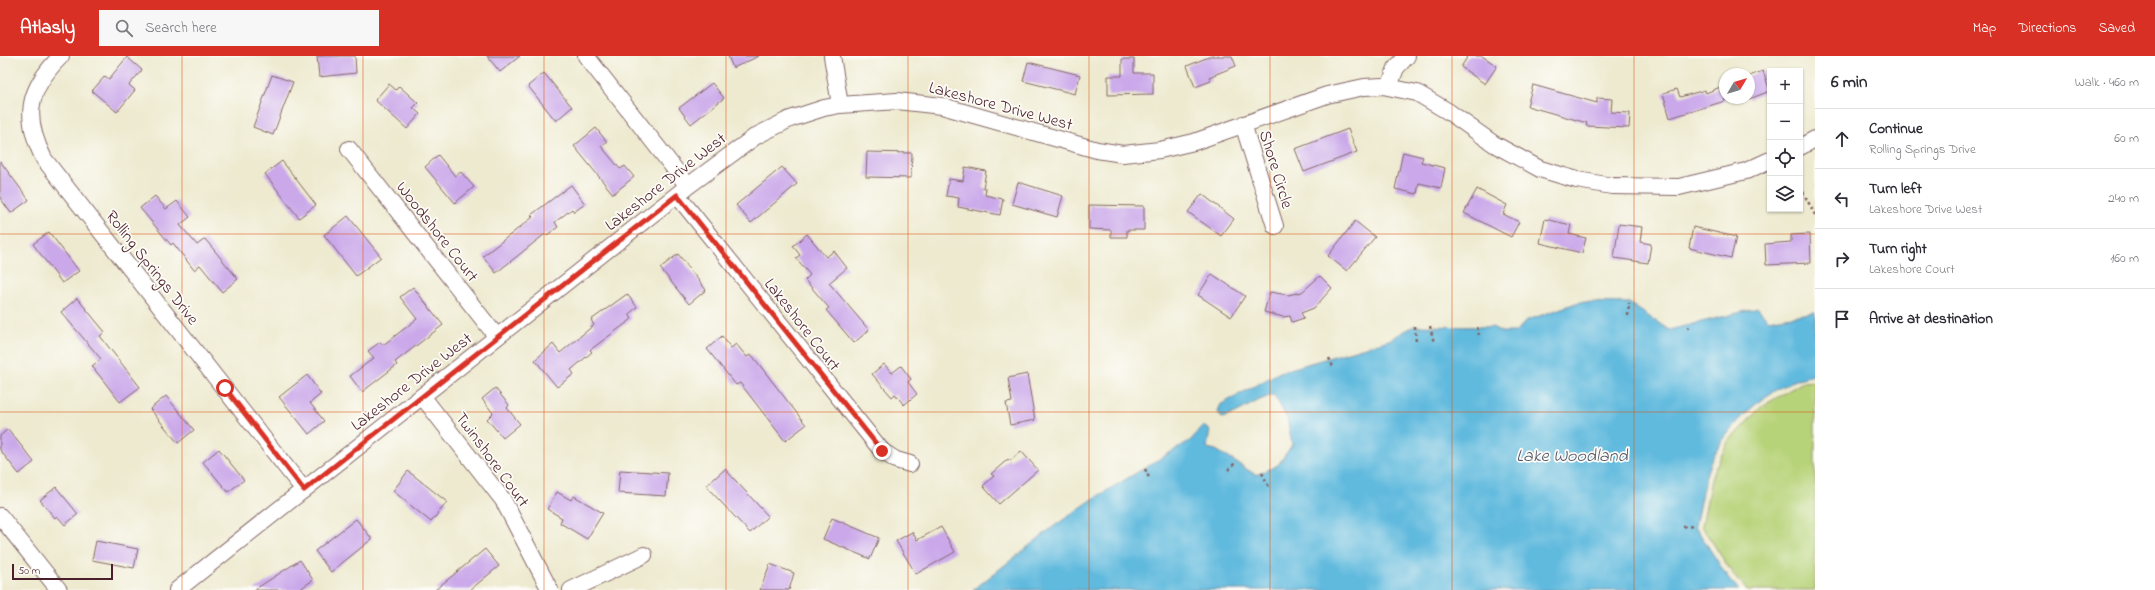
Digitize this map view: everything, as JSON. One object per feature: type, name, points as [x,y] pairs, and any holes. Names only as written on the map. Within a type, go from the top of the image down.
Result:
[{"type":"street","name":"Rolling Springs Drive","points":[[61,56],[43,75],[32,102],[30,124],[35,141],[44,159],[304,490]]},
{"type":"street","name":"Lakeshore Court","points":[[586,56],[682,190],[882,451],[896,460],[910,464]]},
{"type":"street","points":[[832,56],[840,105]]},
{"type":"street","points":[[1389,87],[1396,68],[1407,56]]},
{"type":"street","name":"Lakeshore Drive West","points":[[177,590],[682,190],[756,136],[790,119],[824,108],[840,105],[897,101],[942,106],[1097,150],[1123,154],[1160,150],[1194,142],[1327,95],[1364,86],[1389,87],[1417,93],[1449,112],[1494,144],[1540,169],[1577,180],[1612,186],[1679,187],[1732,175],[1767,161]]},
{"type":"street","name":"Shore Circle","points":[[1243,124],[1275,226]]},
{"type":"street","points":[[1803,145],[1815,138]]},
{"type":"street","name":"Woodshore Court","points":[[349,149],[496,337]]},
{"type":"street","name":"Twinshore Court","points":[[422,396],[503,500],[550,590]]},
{"type":"street","points":[[0,516],[59,590]]},
{"type":"street","points":[[571,590],[644,555]]},
{"type":"path","points":[[1803,192],[1815,215]]},
{"type":"path","points":[[1628,316],[1630,303]]},
{"type":"path","points":[[1415,326],[1416,344]]},
{"type":"path","points":[[1430,326],[1434,343]]},
{"type":"path","points":[[1688,326],[1689,330]]},
{"type":"path","points":[[1477,327],[1479,335]]},
{"type":"path","points":[[1329,358],[1333,367]]},
{"type":"path","points":[[1228,470],[1236,462]]},
{"type":"path","points":[[1145,469],[1150,480]]},
{"type":"path","points":[[1262,473],[1270,490]]},
{"type":"path","points":[[1683,527],[1695,526]]},
{"type":"green space","points":[[1815,381],[1815,590],[1747,590],[1734,576],[1702,526],[1712,475],[1728,442],[1761,407],[1803,382]]},
{"type":"water","name":"Lake Woodland","points":[[1579,302],[1629,303],[1669,330],[1758,308],[1768,320],[1815,312],[1815,375],[1798,379],[1781,387],[1765,397],[1749,410],[1735,424],[1723,440],[1707,472],[1695,526],[1730,581],[1739,590],[973,590],[1053,527],[1093,499],[1191,440],[1203,426],[1210,430],[1207,448],[1216,450],[1256,475],[1278,465],[1292,445],[1287,418],[1274,395],[1229,416],[1222,418],[1218,412],[1220,405],[1280,372],[1389,340],[1414,326],[1492,327],[1502,332],[1517,332],[1525,321]]},
{"type":"building","points":[[317,56],[355,56],[356,73],[319,77]]},
{"type":"building","points":[[487,56],[520,56],[500,72]]},
{"type":"building","points":[[728,56],[759,56],[733,68]]},
{"type":"building","points":[[1211,56],[1232,56],[1236,66],[1209,77],[1211,81],[1195,87],[1187,66]]},
{"type":"building","points":[[1468,56],[1482,56],[1497,66],[1485,84],[1461,67]]},
{"type":"building","points":[[127,57],[142,70],[129,85],[135,90],[117,112],[92,91],[105,76],[109,79]]},
{"type":"building","points":[[1122,59],[1134,59],[1134,73],[1153,73],[1153,94],[1108,95],[1108,76],[1122,76]]},
{"type":"building","points":[[1028,62],[1080,75],[1075,94],[1023,81]]},
{"type":"building","points":[[1763,71],[1767,82],[1767,92],[1755,97],[1755,74]]},
{"type":"building","points":[[544,73],[572,107],[556,121],[528,86]]},
{"type":"building","points":[[272,75],[293,82],[273,135],[253,127]]},
{"type":"building","points":[[712,83],[724,98],[691,124],[679,108]]},
{"type":"building","points":[[389,84],[396,90],[399,86],[418,103],[413,108],[420,114],[407,129],[375,100]]},
{"type":"building","points":[[1533,85],[1597,103],[1597,98],[1612,99],[1611,112],[1630,113],[1629,128],[1586,126],[1587,123],[1527,106]]},
{"type":"building","points":[[1719,88],[1719,103],[1670,118],[1663,93],[1677,89],[1680,97],[1705,90],[1706,93]]},
{"type":"building","points":[[596,128],[607,142],[601,146],[620,169],[625,166],[634,177],[613,194],[574,146]]},
{"type":"building","points":[[1348,129],[1357,152],[1304,172],[1295,149]]},
{"type":"building","points":[[867,152],[912,153],[911,178],[866,177]]},
{"type":"building","points":[[1403,152],[1423,157],[1421,162],[1445,168],[1441,188],[1419,183],[1417,194],[1395,189]]},
{"type":"building","points":[[438,155],[455,176],[461,172],[474,187],[455,203],[425,167]]},
{"type":"building","points":[[0,161],[29,200],[11,213],[0,198]]},
{"type":"building","points":[[282,161],[316,205],[299,218],[265,174]]},
{"type":"building","points":[[782,167],[797,184],[751,223],[736,205]]},
{"type":"building","points":[[965,167],[986,171],[983,188],[986,188],[985,195],[1003,199],[1000,215],[958,207],[959,198],[946,196],[949,179],[963,181]]},
{"type":"building","points":[[1018,182],[1063,196],[1057,217],[1012,204]]},
{"type":"building","points":[[571,185],[585,204],[574,212],[572,209],[555,222],[558,227],[547,235],[545,234],[496,273],[483,256],[533,217],[531,215]]},
{"type":"building","points":[[1477,189],[1507,205],[1503,214],[1519,222],[1511,237],[1464,213]]},
{"type":"building","points":[[1202,194],[1234,219],[1221,236],[1188,212]]},
{"type":"building","points":[[155,196],[166,209],[177,201],[190,217],[180,225],[197,245],[205,239],[238,279],[222,292],[200,265],[194,270],[173,243],[171,245],[140,208]]},
{"type":"building","points":[[1089,205],[1144,206],[1144,230],[1127,230],[1127,237],[1111,237],[1111,230],[1089,229]]},
{"type":"building","points":[[348,216],[381,257],[356,276],[324,235]]},
{"type":"building","points":[[1545,219],[1571,225],[1569,234],[1586,238],[1582,253],[1540,243]]},
{"type":"building","points":[[1355,221],[1375,237],[1347,271],[1328,256]]},
{"type":"building","points":[[1619,224],[1642,227],[1640,242],[1651,244],[1648,263],[1614,258]]},
{"type":"building","points":[[1693,227],[1736,237],[1731,258],[1689,248]]},
{"type":"building","points":[[49,232],[79,271],[62,283],[33,244]]},
{"type":"building","points":[[807,234],[826,257],[834,251],[847,268],[829,283],[869,330],[854,343],[826,310],[829,308],[805,280],[810,275],[796,258],[800,255],[793,246]]},
{"type":"building","points":[[1810,234],[1811,263],[1766,265],[1765,244],[1791,242],[1791,235]]},
{"type":"building","points":[[678,254],[706,290],[689,304],[660,268]]},
{"type":"building","points":[[1212,274],[1245,296],[1231,317],[1198,295]]},
{"type":"building","points":[[1320,276],[1332,288],[1314,308],[1301,313],[1304,318],[1292,322],[1290,316],[1283,317],[1264,312],[1270,292],[1288,295],[1302,292]]},
{"type":"building","points":[[413,287],[443,325],[395,362],[397,365],[362,392],[350,376],[374,358],[368,351],[380,342],[383,345],[417,319],[400,297]]},
{"type":"building","points":[[627,294],[637,307],[629,314],[632,319],[590,350],[592,352],[571,370],[574,374],[557,387],[535,360],[553,344],[560,353],[594,325],[591,320]]},
{"type":"building","points":[[77,298],[105,332],[100,336],[140,387],[120,402],[92,366],[101,359],[61,312]]},
{"type":"building","points":[[722,336],[731,348],[736,344],[747,357],[751,354],[806,425],[785,441],[740,383],[736,385],[707,349]]},
{"type":"building","points":[[884,364],[892,373],[901,366],[911,379],[908,382],[917,394],[904,405],[895,394],[892,397],[872,374]]},
{"type":"building","points":[[1027,374],[1035,420],[1010,425],[1006,403],[1012,402],[1008,378]]},
{"type":"building","points":[[307,375],[321,394],[310,403],[324,421],[309,434],[279,397]]},
{"type":"building","points":[[495,388],[509,405],[507,408],[520,424],[503,438],[487,419],[493,413],[482,399]]},
{"type":"building","points":[[166,396],[194,430],[178,443],[150,409]]},
{"type":"building","points":[[8,429],[34,462],[19,474],[0,450],[0,436]]},
{"type":"building","points":[[219,449],[244,480],[228,492],[203,462]]},
{"type":"building","points":[[1021,451],[1038,470],[999,504],[983,486],[994,476],[991,474],[1008,459],[1010,461]]},
{"type":"building","points":[[725,469],[768,516],[750,533],[706,486]]},
{"type":"building","points":[[620,470],[668,473],[666,496],[618,493]]},
{"type":"building","points":[[408,471],[447,502],[431,522],[393,491]]},
{"type":"building","points":[[56,487],[78,514],[65,525],[57,516],[55,518],[40,500]]},
{"type":"building","points":[[557,492],[571,500],[574,496],[603,513],[587,539],[560,523],[562,518],[547,509]]},
{"type":"building","points":[[832,518],[879,538],[870,559],[823,539]]},
{"type":"building","points":[[356,519],[372,539],[331,572],[315,551]]},
{"type":"building","points":[[941,527],[955,552],[916,574],[896,541],[912,532],[917,540]]},
{"type":"building","points":[[96,541],[138,549],[134,568],[92,560]]},
{"type":"building","points":[[485,549],[499,566],[470,590],[435,590]]},
{"type":"building","points":[[300,560],[313,580],[299,590],[254,590]]},
{"type":"building","points":[[770,564],[794,573],[789,590],[760,590]]},
{"type":"route","points":[[225,388],[304,490],[677,195],[859,425],[882,451]]}]
